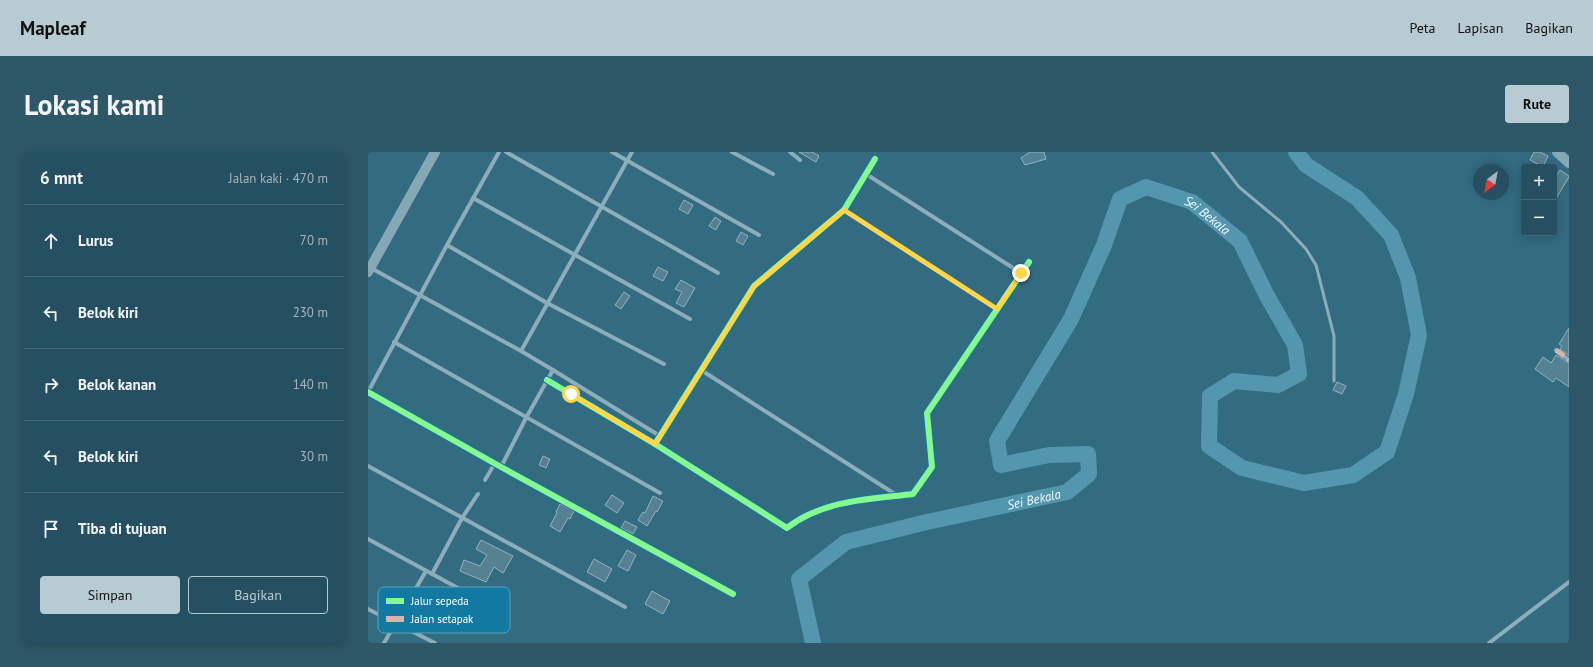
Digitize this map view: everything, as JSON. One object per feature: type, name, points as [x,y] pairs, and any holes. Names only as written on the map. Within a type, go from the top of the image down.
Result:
[{"type":"main road","points":[[369,270],[434,152]]},
{"type":"main road","points":[[1558,152],[1569,163]]},
{"type":"street","points":[[499,152],[447,244],[368,392],[495,464],[733,594]]},
{"type":"street","points":[[506,152],[718,273]]},
{"type":"street","points":[[612,152],[759,235]]},
{"type":"street","points":[[521,351],[632,152]]},
{"type":"street","points":[[732,152],[773,174]]},
{"type":"street","points":[[790,152],[800,160]]},
{"type":"street","points":[[655,444],[754,286],[844,210],[875,158]]},
{"type":"street","points":[[866,174],[1021,273]]},
{"type":"street","points":[[473,198],[690,319]]},
{"type":"street","points":[[844,210],[997,309]]},
{"type":"street","points":[[447,244],[548,303],[664,364]]},
{"type":"street","points":[[547,380],[655,444],[787,528],[796,520],[839,504],[913,494],[932,466],[927,413],[1029,262]]},
{"type":"street","points":[[369,270],[421,294],[521,351],[660,436]]},
{"type":"street","points":[[394,342],[660,493]]},
{"type":"street","points":[[1556,350],[1569,360]]},
{"type":"street","points":[[501,467],[552,370]]},
{"type":"street","points":[[701,370],[899,496]]},
{"type":"street","points":[[571,394],[576,385]]},
{"type":"street","points":[[485,480],[495,464]]},
{"type":"street","points":[[368,466],[625,607]]},
{"type":"street","points":[[432,574],[462,518],[478,494]]},
{"type":"street","points":[[368,539],[456,587]]},
{"type":"street","points":[[417,587],[426,571]]},
{"type":"street","points":[[1489,643],[1569,582]]},
{"type":"street","points":[[368,609],[378,614]]},
{"type":"street","points":[[384,643],[390,633]]},
{"type":"street","points":[[416,633],[435,643]]},
{"type":"lane","points":[[1212,152],[1239,187],[1291,232],[1306,249],[1316,265],[1334,336],[1334,381]]},
{"type":"building","points":[[799,152],[812,152],[819,156],[816,162]]},
{"type":"building","points":[[1030,152],[1044,152],[1046,159],[1025,165],[1021,158]]},
{"type":"building","points":[[1534,152],[1540,152],[1548,156],[1544,164],[1537,164],[1530,160]]},
{"type":"building","points":[[1560,170],[1569,177],[1557,197],[1557,174]]},
{"type":"building","points":[[684,200],[693,205],[688,214],[679,209]]},
{"type":"building","points":[[715,217],[721,221],[716,230],[709,226]]},
{"type":"building","points":[[741,232],[748,236],[743,245],[736,241]]},
{"type":"building","points":[[658,267],[668,272],[663,281],[653,276]]},
{"type":"building","points":[[681,280],[695,288],[684,307],[676,303],[682,292],[675,289]]},
{"type":"building","points":[[624,292],[630,296],[621,309],[615,305]]},
{"type":"building","points":[[1569,328],[1569,356],[1560,349],[1562,346],[1559,344]]},
{"type":"building","points":[[1556,355],[1569,363],[1569,387],[1556,378],[1553,382],[1535,369],[1543,357],[1551,363]]},
{"type":"building","points":[[1337,382],[1346,386],[1342,394],[1333,390]]},
{"type":"building","points":[[543,456],[550,459],[546,468],[539,465]]},
{"type":"building","points":[[612,495],[624,503],[617,513],[605,505]]},
{"type":"building","points":[[653,496],[663,501],[647,526],[638,520],[643,512],[645,513]]},
{"type":"building","points":[[560,504],[574,511],[560,532],[550,526]]},
{"type":"building","points":[[625,521],[637,527],[633,534],[621,528]]},
{"type":"building","points":[[481,540],[513,556],[503,573],[494,567],[486,582],[460,571],[464,560],[480,566],[487,555],[476,549]]},
{"type":"building","points":[[627,550],[636,555],[628,571],[618,566]]},
{"type":"building","points":[[594,559],[612,569],[605,582],[587,572]]},
{"type":"building","points":[[652,591],[670,601],[663,614],[645,604]]},
{"type":"waterway","name":"Sei Bekala","points":[[813,643],[799,579],[846,542],[927,522],[1067,492],[1089,474],[1088,454],[1049,455],[1001,465],[997,441],[1071,319],[1104,245],[1120,199],[1146,187],[1192,202],[1240,241],[1266,294],[1295,345],[1299,374],[1278,385],[1234,381],[1210,396],[1209,446],[1242,468],[1304,483],[1353,475],[1387,452],[1406,394],[1419,335],[1408,278],[1391,235],[1357,198],[1306,165],[1296,152]]},
{"type":"marked path","points":[[1556,350],[1569,360]]},
{"type":"cycle path","points":[[655,444],[754,286],[844,210],[875,159]]},
{"type":"cycle path","points":[[547,380],[655,444],[787,528],[801,519],[831,506],[847,502],[913,494],[932,467],[927,413],[1029,262]]},
{"type":"cycle path","points":[[368,392],[501,467],[733,594]]},
{"type":"route","points":[[571,394],[655,444],[754,286],[844,210],[997,309],[1021,273]]}]
